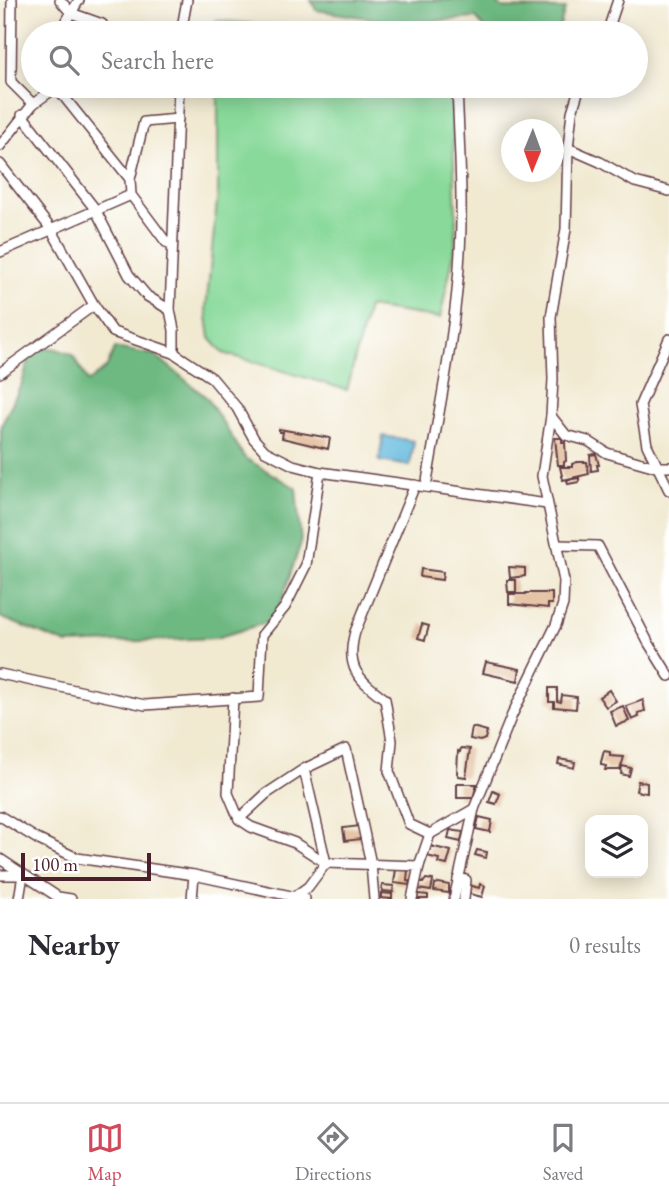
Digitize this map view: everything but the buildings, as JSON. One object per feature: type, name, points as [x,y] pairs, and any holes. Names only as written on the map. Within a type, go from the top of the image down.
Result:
[{"type":"street","points":[[12,0],[11,82],[21,92]]},
{"type":"street","points":[[60,0],[71,13],[94,21]]},
{"type":"street","points":[[67,21],[79,0]]},
{"type":"street","points":[[183,21],[187,0]]},
{"type":"street","points":[[611,21],[618,0]]},
{"type":"street","points":[[0,83],[11,82]]},
{"type":"street","points":[[27,98],[33,104]]},
{"type":"street","points":[[0,146],[22,115],[41,98]]},
{"type":"street","points":[[66,98],[130,179]]},
{"type":"street","points":[[174,354],[174,330],[170,310],[171,244],[179,98]]},
{"type":"street","points":[[430,834],[409,824],[397,796],[389,771],[392,741],[385,699],[361,681],[355,671],[351,646],[421,486],[449,348],[460,252],[458,98]]},
{"type":"street","points":[[454,899],[474,809],[512,715],[556,625],[563,604],[564,581],[542,476],[551,416],[551,317],[566,229],[568,148],[576,98]]},
{"type":"street","points":[[22,115],[95,209],[129,275],[147,296],[170,310]]},
{"type":"street","points":[[171,244],[166,242],[131,195],[130,179],[144,122],[178,119]]},
{"type":"street","points":[[568,148],[635,182],[669,191]]},
{"type":"street","points":[[0,164],[51,229],[94,305],[113,332],[174,354],[212,379],[237,408],[254,439],[265,450],[293,465],[320,472],[547,504]]},
{"type":"street","points":[[0,253],[131,195]]},
{"type":"street","points":[[0,373],[94,305]]},
{"type":"street","points":[[669,339],[640,405],[647,445],[669,490]]},
{"type":"street","points":[[551,416],[566,435],[588,441],[607,453],[656,467],[669,467]]},
{"type":"street","points":[[0,674],[145,705],[259,696],[262,635],[285,607],[306,565],[320,472]]},
{"type":"street","points":[[557,545],[598,546],[648,642],[669,676]]},
{"type":"street","points":[[233,698],[228,793],[239,819],[251,827],[295,843],[326,863],[419,866]]},
{"type":"street","points":[[239,819],[265,794],[304,769],[346,749],[371,864],[374,899]]},
{"type":"street","points":[[304,769],[326,863]]},
{"type":"street","points":[[412,899],[430,834],[474,809]]},
{"type":"street","points":[[0,816],[39,840],[77,858],[194,875],[305,899]]},
{"type":"street","points":[[0,859],[58,898],[71,899]]},
{"type":"street","points":[[295,897],[308,887],[326,863]]},
{"type":"street","points":[[0,875],[23,874]]},
{"type":"street","points":[[19,899],[23,874]]},
{"type":"street","points":[[192,899],[194,875]]},
{"type":"street","points":[[458,878],[466,880],[464,899]]},
{"type":"green space","points":[[311,0],[495,0],[502,8],[565,9],[562,21],[479,21],[476,18],[388,21],[316,10]]},
{"type":"green space","points":[[218,98],[451,98],[455,248],[440,318],[368,307],[347,390],[223,353],[210,338],[206,309],[218,192]]},
{"type":"green space","points":[[54,348],[73,355],[88,382],[107,367],[115,348],[155,355],[207,398],[245,458],[296,488],[301,543],[275,620],[216,638],[67,644],[0,617],[1,426],[22,383],[32,350]]},
{"type":"water","points":[[383,436],[414,441],[410,466],[379,461]]}]
